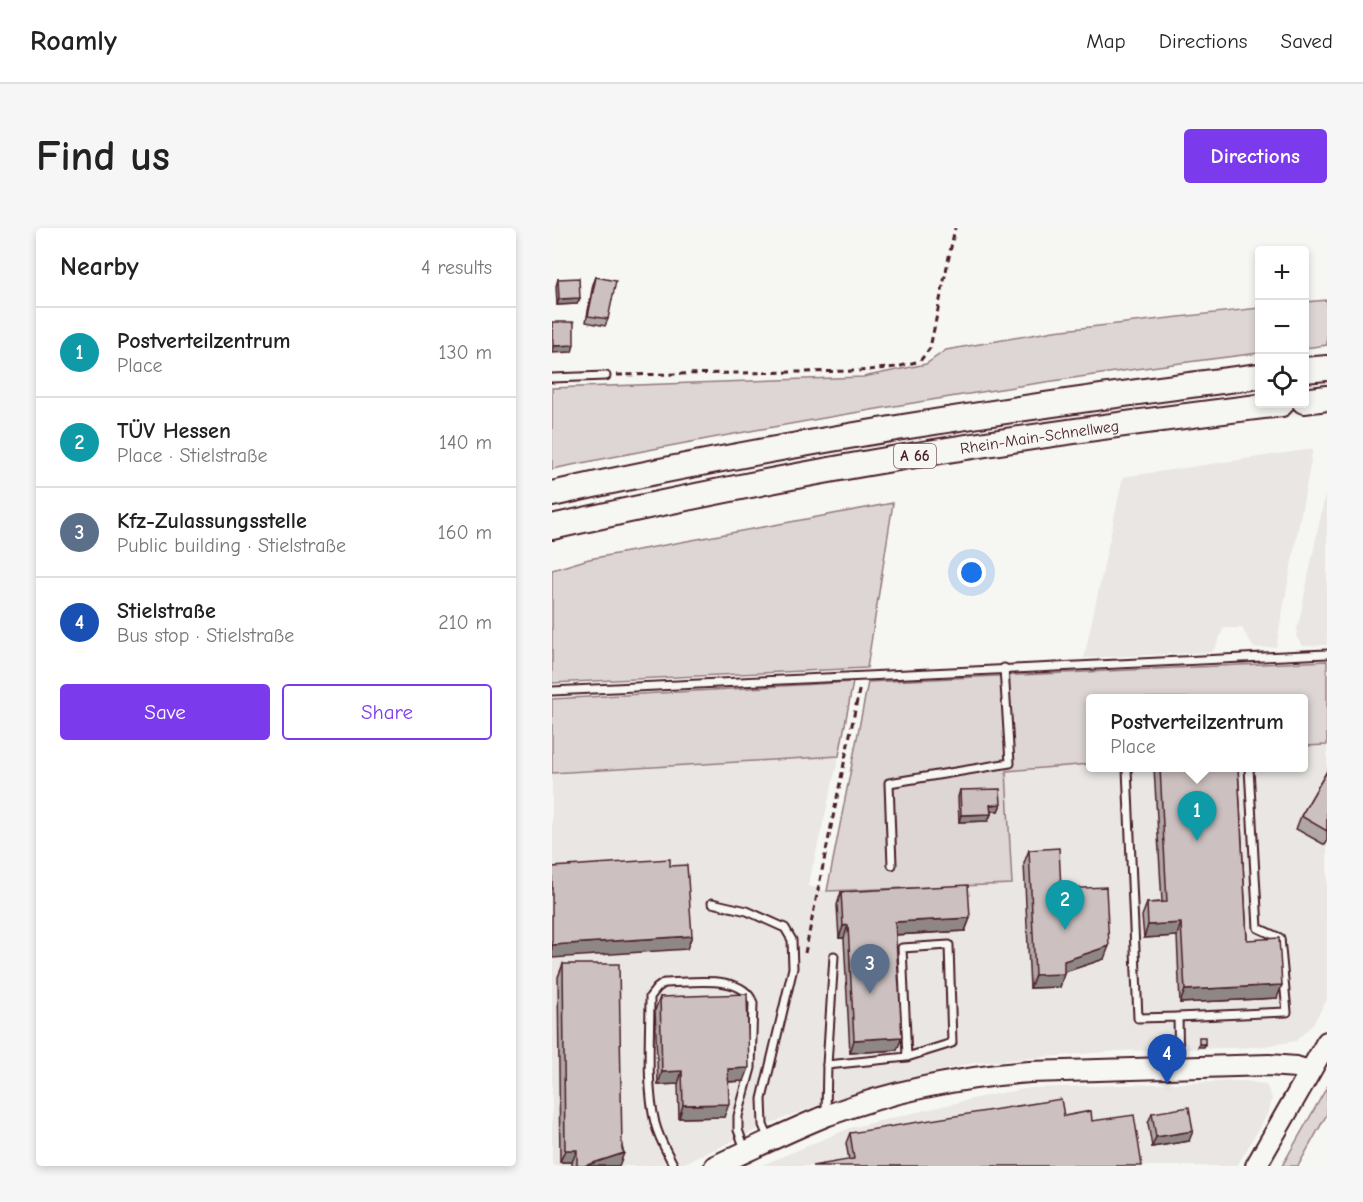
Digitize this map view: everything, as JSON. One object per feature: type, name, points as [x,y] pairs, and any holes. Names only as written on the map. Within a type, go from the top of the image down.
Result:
[{"type":"highway","points":[[1309,370],[1327,368]]},
{"type":"highway","name":"Rhein-Main-Schnellweg","points":[[552,494],[643,474],[858,434],[1107,395],[1255,377]]},
{"type":"highway","points":[[1309,400],[1327,398]]},
{"type":"highway","name":"Rhein-Main-Schnellweg","points":[[552,527],[651,505],[863,464],[1110,425],[1255,407]]},
{"type":"street","points":[[1257,1166],[1327,1042]]},
{"type":"street","points":[[715,1166],[826,1116],[865,1102],[995,1074],[1282,1065],[1310,1071]]},
{"type":"lane","points":[[552,378],[606,376]]},
{"type":"lane","points":[[552,691],[1327,654]]},
{"type":"lane","points":[[892,865],[889,783],[1010,763],[1004,668]]},
{"type":"lane","points":[[1127,772],[1138,1018],[1287,1012],[1280,938],[1258,928],[1249,772]]},
{"type":"lane","points":[[712,903],[747,911],[785,928],[792,940],[793,968],[762,1099],[764,1125],[770,1142]]},
{"type":"lane","points":[[827,1065],[907,1057],[952,1043],[949,945],[902,948],[907,1057]]},
{"type":"lane","points":[[826,1116],[834,956]]},
{"type":"lane","points":[[674,1166],[661,1141],[655,1122],[651,1094],[650,997],[664,983],[727,983],[737,985],[751,995],[753,1003],[751,1068],[737,1123],[746,1152]]},
{"type":"lane","points":[[1178,1017],[1179,1067]]},
{"type":"path","points":[[606,376],[859,371],[897,367],[920,361],[930,348],[955,228]]},
{"type":"path","points":[[803,963],[862,676]]},
{"type":"shaded area","points":[[1327,300],[1327,345],[1309,347],[1309,302]]},
{"type":"shaded area","points":[[1255,308],[1255,353],[904,404],[552,469],[552,388],[863,377],[926,364],[946,350],[1054,331]]},
{"type":"shaded area","points":[[1313,449],[1276,647],[1254,648],[1242,628],[1224,628],[1213,652],[1084,658],[1123,477]]},
{"type":"shaded area","points":[[1327,486],[1327,645],[1303,646],[1296,636]]},
{"type":"shaded area","points":[[893,503],[867,668],[552,683],[552,570],[589,559]]},
{"type":"shaded area","points":[[1327,661],[1327,745],[1308,746],[1308,694],[1086,694],[1086,764],[1006,771],[1012,884],[827,891],[868,682]]},
{"type":"shaded area","points":[[853,682],[839,756],[552,773],[552,699]]},
{"type":"shaded area","points":[[1327,745],[1327,1000],[1312,1025],[1296,1041],[1258,1047],[1118,1051],[973,1063],[913,1077],[824,1103],[785,1117],[678,1166],[552,1166],[552,773],[839,756],[808,886],[827,891],[1006,771],[1086,764],[1086,772],[1308,772],[1308,746]]},
{"type":"shaded area","points":[[1246,1081],[1266,1085],[1272,1098],[1269,1111],[1237,1166],[760,1166],[850,1128],[985,1096],[1031,1088]]},
{"type":"shaded area","points":[[1327,1087],[1327,1114],[1298,1166],[1282,1166]]},
{"type":"building","points":[[596,277],[616,281],[608,319],[588,316]]},
{"type":"building","points":[[579,278],[580,298],[559,299],[558,279]]},
{"type":"building","points":[[552,322],[574,322],[574,345],[553,346]]},
{"type":"building","points":[[1327,771],[1327,831],[1301,816]]},
{"type":"building","points":[[1160,772],[1238,772],[1247,940],[1279,938],[1282,985],[1185,990],[1181,923],[1148,925],[1147,903],[1167,902]]},
{"type":"building","points":[[1000,789],[1001,804],[990,805],[991,814],[961,815],[960,790]]},
{"type":"building","points":[[1059,848],[1061,889],[1106,887],[1109,946],[1064,961],[1064,974],[1035,975],[1029,850]]},
{"type":"building","points":[[670,859],[670,866],[687,865],[692,936],[552,945],[552,867]]},
{"type":"building","points":[[968,885],[970,918],[895,922],[902,1037],[854,1040],[848,925],[843,926],[841,892]]},
{"type":"building","points":[[563,964],[619,964],[622,1149],[624,1153],[584,1166],[577,1166],[577,1150],[565,1150]]},
{"type":"building","points":[[747,994],[749,1068],[728,1069],[729,1104],[683,1105],[682,1071],[662,1072],[660,997]]},
{"type":"building","points":[[1199,1037],[1205,1037],[1205,1044],[1199,1044]]},
{"type":"building","points":[[1061,1099],[1064,1116],[1091,1111],[1092,1121],[1134,1115],[1142,1166],[812,1166],[854,1159],[850,1133]]},
{"type":"building","points":[[1189,1107],[1193,1131],[1156,1137],[1152,1113]]},
{"type":"place","name":"Postverteilzentrum","points":[[1197,841]]},
{"type":"place","name":"TÜV Hessen","points":[[1065,930]]},
{"type":"place","name":"Kfz-Zulassungsstelle","points":[[870,994]]},
{"type":"place","name":"Stielstraße","points":[[1167,1084]]}]
